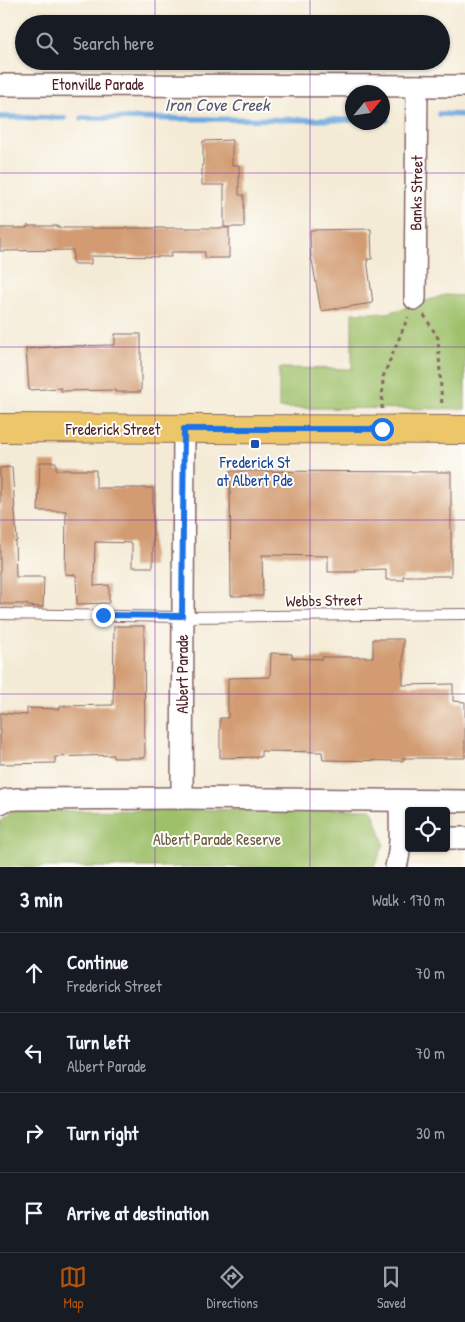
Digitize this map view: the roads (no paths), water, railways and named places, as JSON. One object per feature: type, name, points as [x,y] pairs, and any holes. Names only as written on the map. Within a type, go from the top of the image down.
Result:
[{"type":"main road","name":"Frederick Street","points":[[0,428],[465,430]]},
{"type":"street","name":"Etonville Parade","points":[[0,84],[465,86]]},
{"type":"street","name":"Banks Street","points":[[415,299],[417,86]]},
{"type":"street","name":"Albert Parade","points":[[182,798],[184,429]]},
{"type":"street","points":[[0,803],[6,800],[17,799],[182,798],[465,801]]},
{"type":"street","points":[[396,867],[405,838],[400,801]]},
{"type":"street","points":[[450,838],[465,838]]},
{"type":"lane","name":"Webbs Street","points":[[0,614],[182,616],[465,614]]},
{"type":"waterway","name":"Iron Cove Creek","points":[[439,114],[465,115]]},
{"type":"waterway","name":"Iron Cove Creek","points":[[0,117],[64,118]]},
{"type":"waterway","name":"Iron Cove Creek","points":[[82,118],[345,120]]},
{"type":"place","name":"Frederick St at Albert Pde","points":[[255,444]]},
{"type":"park label","name":"Albert Parade Reserve","points":[[217,839]]}]
